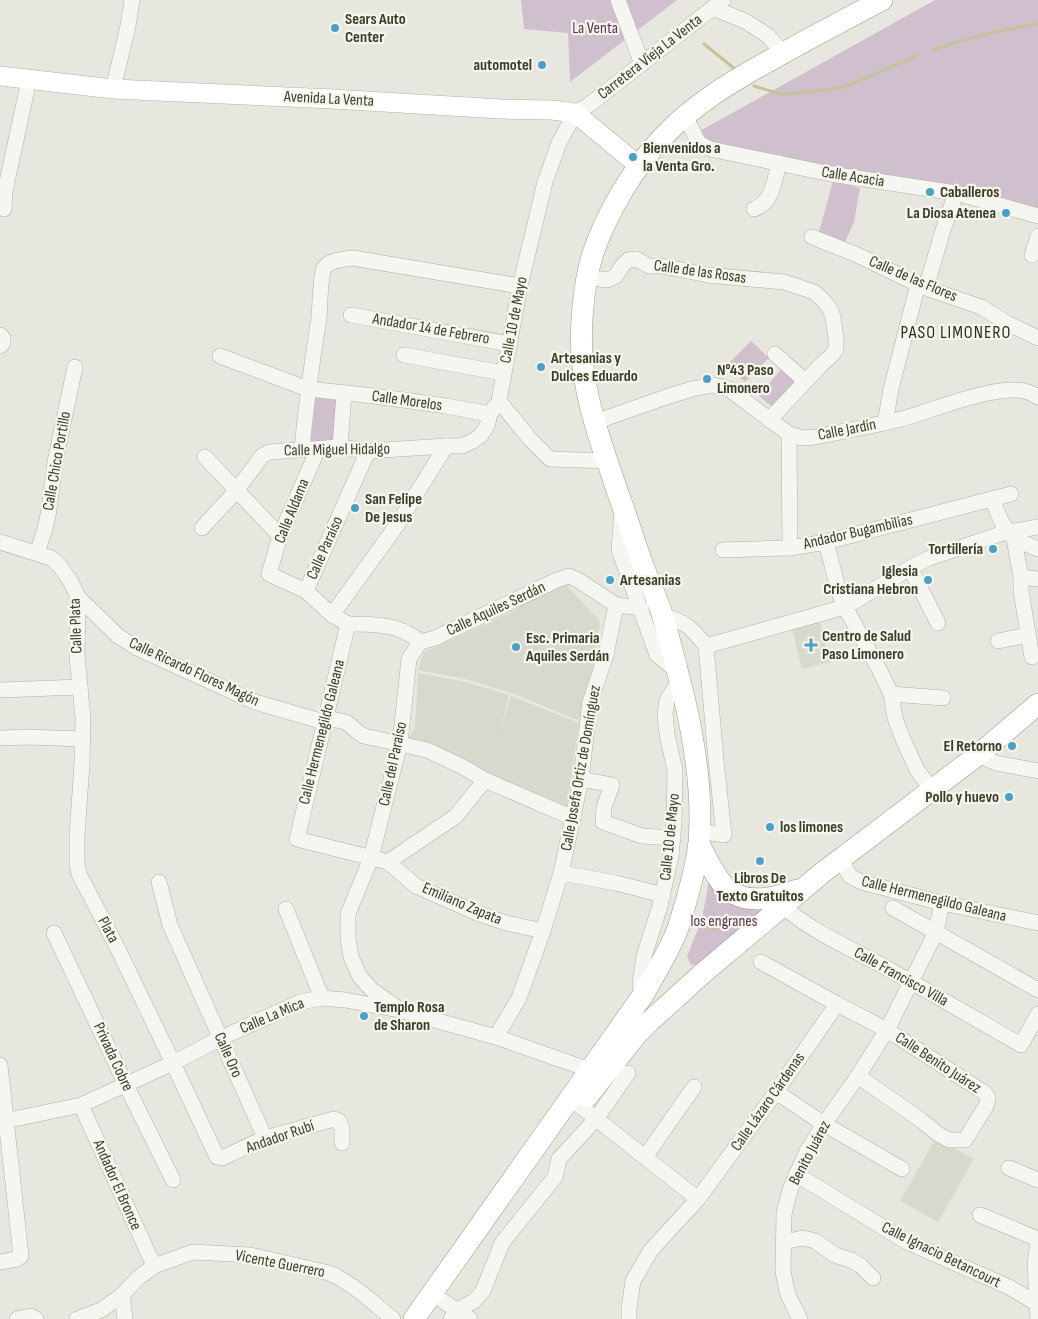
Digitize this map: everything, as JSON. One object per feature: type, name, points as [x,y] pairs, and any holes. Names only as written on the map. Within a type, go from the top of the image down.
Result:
[{"type":"highway","points":[[414,1319],[643,995],[677,931],[693,876],[699,837],[698,774],[693,740],[662,615],[607,460],[595,422],[583,366],[581,343],[583,308],[592,257],[618,198],[639,166],[663,136],[685,116],[722,88],[784,52],[882,0]]},
{"type":"highway","points":[[430,1319],[450,1310],[485,1235],[588,1112],[621,1054],[649,1022],[703,973],[803,888],[978,755],[1038,704]]},
{"type":"highway","points":[[699,837],[718,877],[726,888],[736,894],[750,899],[766,899],[803,888]]},
{"type":"main road","name":"Avenida La Venta","points":[[0,76],[113,89],[552,110],[575,113]]},
{"type":"main road","points":[[575,113],[639,166]]},
{"type":"street","points":[[113,89],[128,26],[132,0]]},
{"type":"street","points":[[618,0],[642,64]]},
{"type":"street","points":[[718,4],[766,35],[784,52]]},
{"type":"street","name":"Carretera Vieja La Venta","points":[[575,113],[589,105],[718,4]]},
{"type":"street","points":[[4,209],[5,191],[29,80]]},
{"type":"street","name":"Calle 10 de Mayo","points":[[499,401],[520,286],[545,182],[559,143],[575,113]]},
{"type":"street","name":"Calle Acacia","points":[[685,116],[699,143],[710,149],[831,174],[956,193],[1038,216]]},
{"type":"street","points":[[754,209],[767,201],[772,193],[779,163]]},
{"type":"street","points":[[885,422],[891,388],[922,286],[956,193]]},
{"type":"street","points":[[1032,255],[1038,236]]},
{"type":"street","name":"Calle de las Flores","points":[[812,237],[855,254],[922,286],[981,307],[1007,323],[1038,338]]},
{"type":"street","points":[[302,449],[308,389],[325,267],[338,260],[353,258],[520,286]]},
{"type":"street","name":"Calle de las Rosas","points":[[588,277],[607,280],[616,276],[628,260],[636,259],[649,266],[662,266],[708,275],[784,282],[814,292],[824,301],[834,317],[836,348],[832,355],[805,382]]},
{"type":"street","name":"Andador 14 de Febrero","points":[[351,315],[510,344]]},
{"type":"street","points":[[769,420],[805,382],[775,354]]},
{"type":"street","points":[[404,355],[503,372]]},
{"type":"street","name":"Calle Morelos","points":[[220,356],[308,389],[374,396],[490,414]]},
{"type":"street","name":"Calle Chico Portillo","points":[[36,554],[49,510],[54,462],[75,367]]},
{"type":"street","name":"Calle Jardín","points":[[595,422],[669,396],[713,385],[729,388],[789,434],[802,438],[815,437],[922,414],[972,397],[994,392],[1034,390]]},
{"type":"street","points":[[340,447],[344,394]]},
{"type":"street","points":[[490,414],[499,401],[530,439],[550,459],[607,460]]},
{"type":"street","name":"Calle Miguel Hidalgo","points":[[202,528],[237,490],[262,456],[269,452],[340,447],[368,451],[462,446],[473,442],[481,435],[487,426],[490,414]]},
{"type":"street","points":[[789,434],[790,548]]},
{"type":"street","points":[[332,615],[397,525],[446,446]]},
{"type":"street","name":"Calle Aldama","points":[[306,591],[269,574],[280,536],[318,449]]},
{"type":"street","name":"Calle Paraíso","points":[[306,591],[368,451]]},
{"type":"street","points":[[205,457],[280,536]]},
{"type":"street","name":"Andador Bugambilias","points":[[723,550],[790,548],[826,542],[1011,494]]},
{"type":"street","points":[[992,499],[1002,523],[1012,535],[1038,549]]},
{"type":"street","points":[[623,506],[619,550],[657,655],[678,675]]},
{"type":"street","points":[[706,646],[844,607],[927,559],[1038,527]]},
{"type":"street","points":[[1012,535],[1021,577],[1021,592],[1032,657]]},
{"type":"street","name":"Calle Plata","points":[[0,542],[51,558],[59,565],[71,582],[78,597],[77,656],[80,687]]},
{"type":"street","points":[[826,542],[844,607],[891,694],[895,718],[917,770],[932,790]]},
{"type":"street","points":[[910,568],[938,623]]},
{"type":"street","name":"Calle Aquiles Serdán","points":[[420,642],[435,638],[569,576],[616,605],[640,608]]},
{"type":"street","points":[[1021,577],[1038,579]]},
{"type":"street","points":[[306,591],[332,615],[348,624],[395,628],[406,632],[420,642]]},
{"type":"street","name":"Calle Ricardo Flores Magón","points":[[78,597],[118,636],[137,648],[255,702],[325,720],[346,722],[364,736],[427,750],[463,766],[485,780],[573,818]]},
{"type":"street","name":"Calle Josefa Ortiz de Domínguez","points":[[496,1037],[519,998],[561,874],[581,779],[590,702],[606,655],[616,605]]},
{"type":"street","points":[[662,615],[679,620],[692,628],[706,646],[724,834],[699,837]]},
{"type":"street","name":"Calle Hermenegildo Galeana","points":[[348,624],[297,839],[371,858]]},
{"type":"street","points":[[998,641],[1028,635]]},
{"type":"street","name":"Calle del Paraíso","points":[[371,858],[400,743],[409,659],[420,642]]},
{"type":"street","name":"Calle 10 de Mayo","points":[[643,995],[640,984],[644,956],[663,895],[673,838],[675,770],[667,735],[665,714],[667,700],[678,675]]},
{"type":"street","points":[[0,690],[80,687]]},
{"type":"street","name":"Plata","points":[[80,687],[83,739],[77,836],[78,874],[116,944],[219,1158]]},
{"type":"street","points":[[891,694],[943,698]]},
{"type":"street","points":[[0,738],[83,739]]},
{"type":"street","points":[[978,755],[996,763],[1038,771]]},
{"type":"street","points":[[581,779],[612,785],[604,807],[603,822],[642,836],[673,838]]},
{"type":"street","points":[[399,1010],[372,990],[360,977],[351,957],[348,938],[348,914],[371,858],[388,862],[456,816],[485,780]]},
{"type":"street","name":"Calle Hermenegildo Galeana","points":[[841,860],[850,876],[861,882],[942,903],[1038,923]]},
{"type":"street","name":"Emiliano Zapata","points":[[388,862],[416,886],[506,923],[543,931]]},
{"type":"street","points":[[561,874],[663,895]]},
{"type":"street","name":"Calle Oro","points":[[159,882],[170,925],[265,1138]]},
{"type":"street","name":"Benito Juárez","points":[[800,1319],[788,1295],[783,1272],[784,1214],[790,1190],[807,1151],[887,1030],[936,932],[942,903]]},
{"type":"street","name":"Calle Francisco Villa","points":[[783,906],[793,916],[810,927],[1021,1044],[1038,1014]]},
{"type":"street","points":[[894,908],[1038,990]]},
{"type":"street","points":[[286,909],[322,998]]},
{"type":"street","name":"Privada Cobre","points":[[54,933],[172,1180]]},
{"type":"street","points":[[761,962],[887,1030]]},
{"type":"street","name":"Calle La Mica","points":[[3,1122],[81,1105],[300,1002],[322,998],[345,1000],[399,1010],[496,1037],[590,1070]]},
{"type":"street","name":"Calle Lázaro Cárdenas","points":[[629,1319],[633,1282],[651,1250],[698,1199],[837,1004]]},
{"type":"street","name":"Calle Benito Juárez","points":[[858,1076],[949,1140],[964,1140],[986,1106],[988,1098],[985,1093],[887,1030]]},
{"type":"street","points":[[0,1065],[3,1122],[21,1256],[17,1259],[0,1262]]},
{"type":"street","points":[[450,1310],[474,1301],[483,1291],[502,1243],[555,1177],[559,1159],[588,1112],[628,1073]]},
{"type":"street","points":[[645,1157],[694,1087]]},
{"type":"street","points":[[776,1092],[824,1124],[902,1170]]},
{"type":"street","name":"Andador El Bronce","points":[[81,1105],[154,1266]]},
{"type":"street","points":[[588,1112],[698,1199]]},
{"type":"street","name":"Andador Rubí","points":[[219,1158],[265,1138],[334,1119],[339,1121],[342,1129],[342,1143]]},
{"type":"street","points":[[1009,1168],[1038,1180]]},
{"type":"street","name":"Calle Ignacio Betancourt","points":[[796,1174],[907,1242],[1009,1287],[1036,1303]]},
{"type":"street","points":[[980,1215],[1038,1240],[1035,1265],[1038,1319]]},
{"type":"street","points":[[783,1242],[803,1238],[814,1241],[835,1255],[861,1266],[873,1278]]},
{"type":"street","name":"Vicente Guerrero","points":[[77,1319],[101,1310],[122,1295],[138,1278],[154,1266],[193,1252],[250,1255],[338,1276],[393,1319]]},
{"type":"street","points":[[122,1295],[126,1319]]},
{"type":"street","points":[[450,1310],[470,1319]]},
{"type":"street","points":[[17,1319],[30,1316],[36,1319]]},
{"type":"shaded area","name":"Esc. Primaria Aquiles Serdán","points":[[563,582],[600,621],[596,656],[580,721],[512,693],[466,679],[418,670],[424,652],[512,612],[556,583]]},
{"type":"shaded area","name":"Centro de Salud Paso Limonero","points":[[820,622],[830,662],[802,669],[792,629]]},
{"type":"shaded area","points":[[418,673],[465,682],[509,695],[500,732],[511,696],[579,723],[566,811],[488,778],[471,762],[437,746],[408,738],[415,728]]},
{"type":"shaded area","points":[[714,915],[720,917],[721,926],[717,930],[711,930],[706,925],[706,920]]},
{"type":"shaded area","points":[[936,1138],[974,1159],[938,1222],[900,1201]]},
{"type":"green space","name":"La Venta","points":[[521,0],[677,0],[570,82],[568,33],[524,29]]},
{"type":"green space","points":[[935,0],[1038,0],[1038,211],[986,195],[708,143],[700,131]]},
{"type":"green space","points":[[833,181],[860,188],[854,222],[845,242],[819,232]]},
{"type":"green space","points":[[751,341],[769,358],[745,382],[727,365]]},
{"type":"green space","points":[[783,367],[798,379],[776,410],[759,396]]},
{"type":"green space","points":[[315,393],[340,398],[336,443],[308,441]]},
{"type":"green space","name":"los engranes","points":[[709,879],[776,909],[705,964],[691,965],[687,956],[701,922]]},
{"type":"waterway","points":[[933,50],[985,34],[1038,24]]},
{"type":"waterway","points":[[704,44],[735,69]]},
{"type":"waterway","points":[[754,86],[780,94],[844,87],[917,56]]},
{"type":"place","name":"Sears Auto Center","points":[[335,28]]},
{"type":"place","name":"automotel","points":[[542,65]]},
{"type":"place","name":"Bienvenidos a la Venta Gro.","points":[[633,157]]},
{"type":"place","name":"Caballeros","points":[[930,192]]},
{"type":"place","name":"La Diosa Atenea","points":[[1006,213]]},
{"type":"place","name":"Artesanias y Dulces Eduardo","points":[[541,367]]},
{"type":"place","name":"N°43 Paso Limonero","points":[[707,379]]},
{"type":"place","name":"San Felipe De Jesus","points":[[355,508]]},
{"type":"place","name":"Tortillería","points":[[993,549]]},
{"type":"place","name":"Artesanias","points":[[610,580]]},
{"type":"place","name":"Iglesia Cristiana Hebron","points":[[928,580]]},
{"type":"place","name":"Centro de Salud Paso Limonero","points":[[811,645]]},
{"type":"place","name":"Esc. Primaria Aquiles Serdán","points":[[516,647]]},
{"type":"place","name":"El Retorno","points":[[1012,746]]},
{"type":"place","name":"Pollo y huevo","points":[[1009,797]]},
{"type":"place","name":"los limones","points":[[770,827]]},
{"type":"place","name":"Libros De Texto Gratuitos","points":[[760,861]]},
{"type":"place","name":"Templo Rosa de Sharon","points":[[364,1016]]},
{"type":"district","name":"PASO LIMONERO","points":[[956,332]]}]
